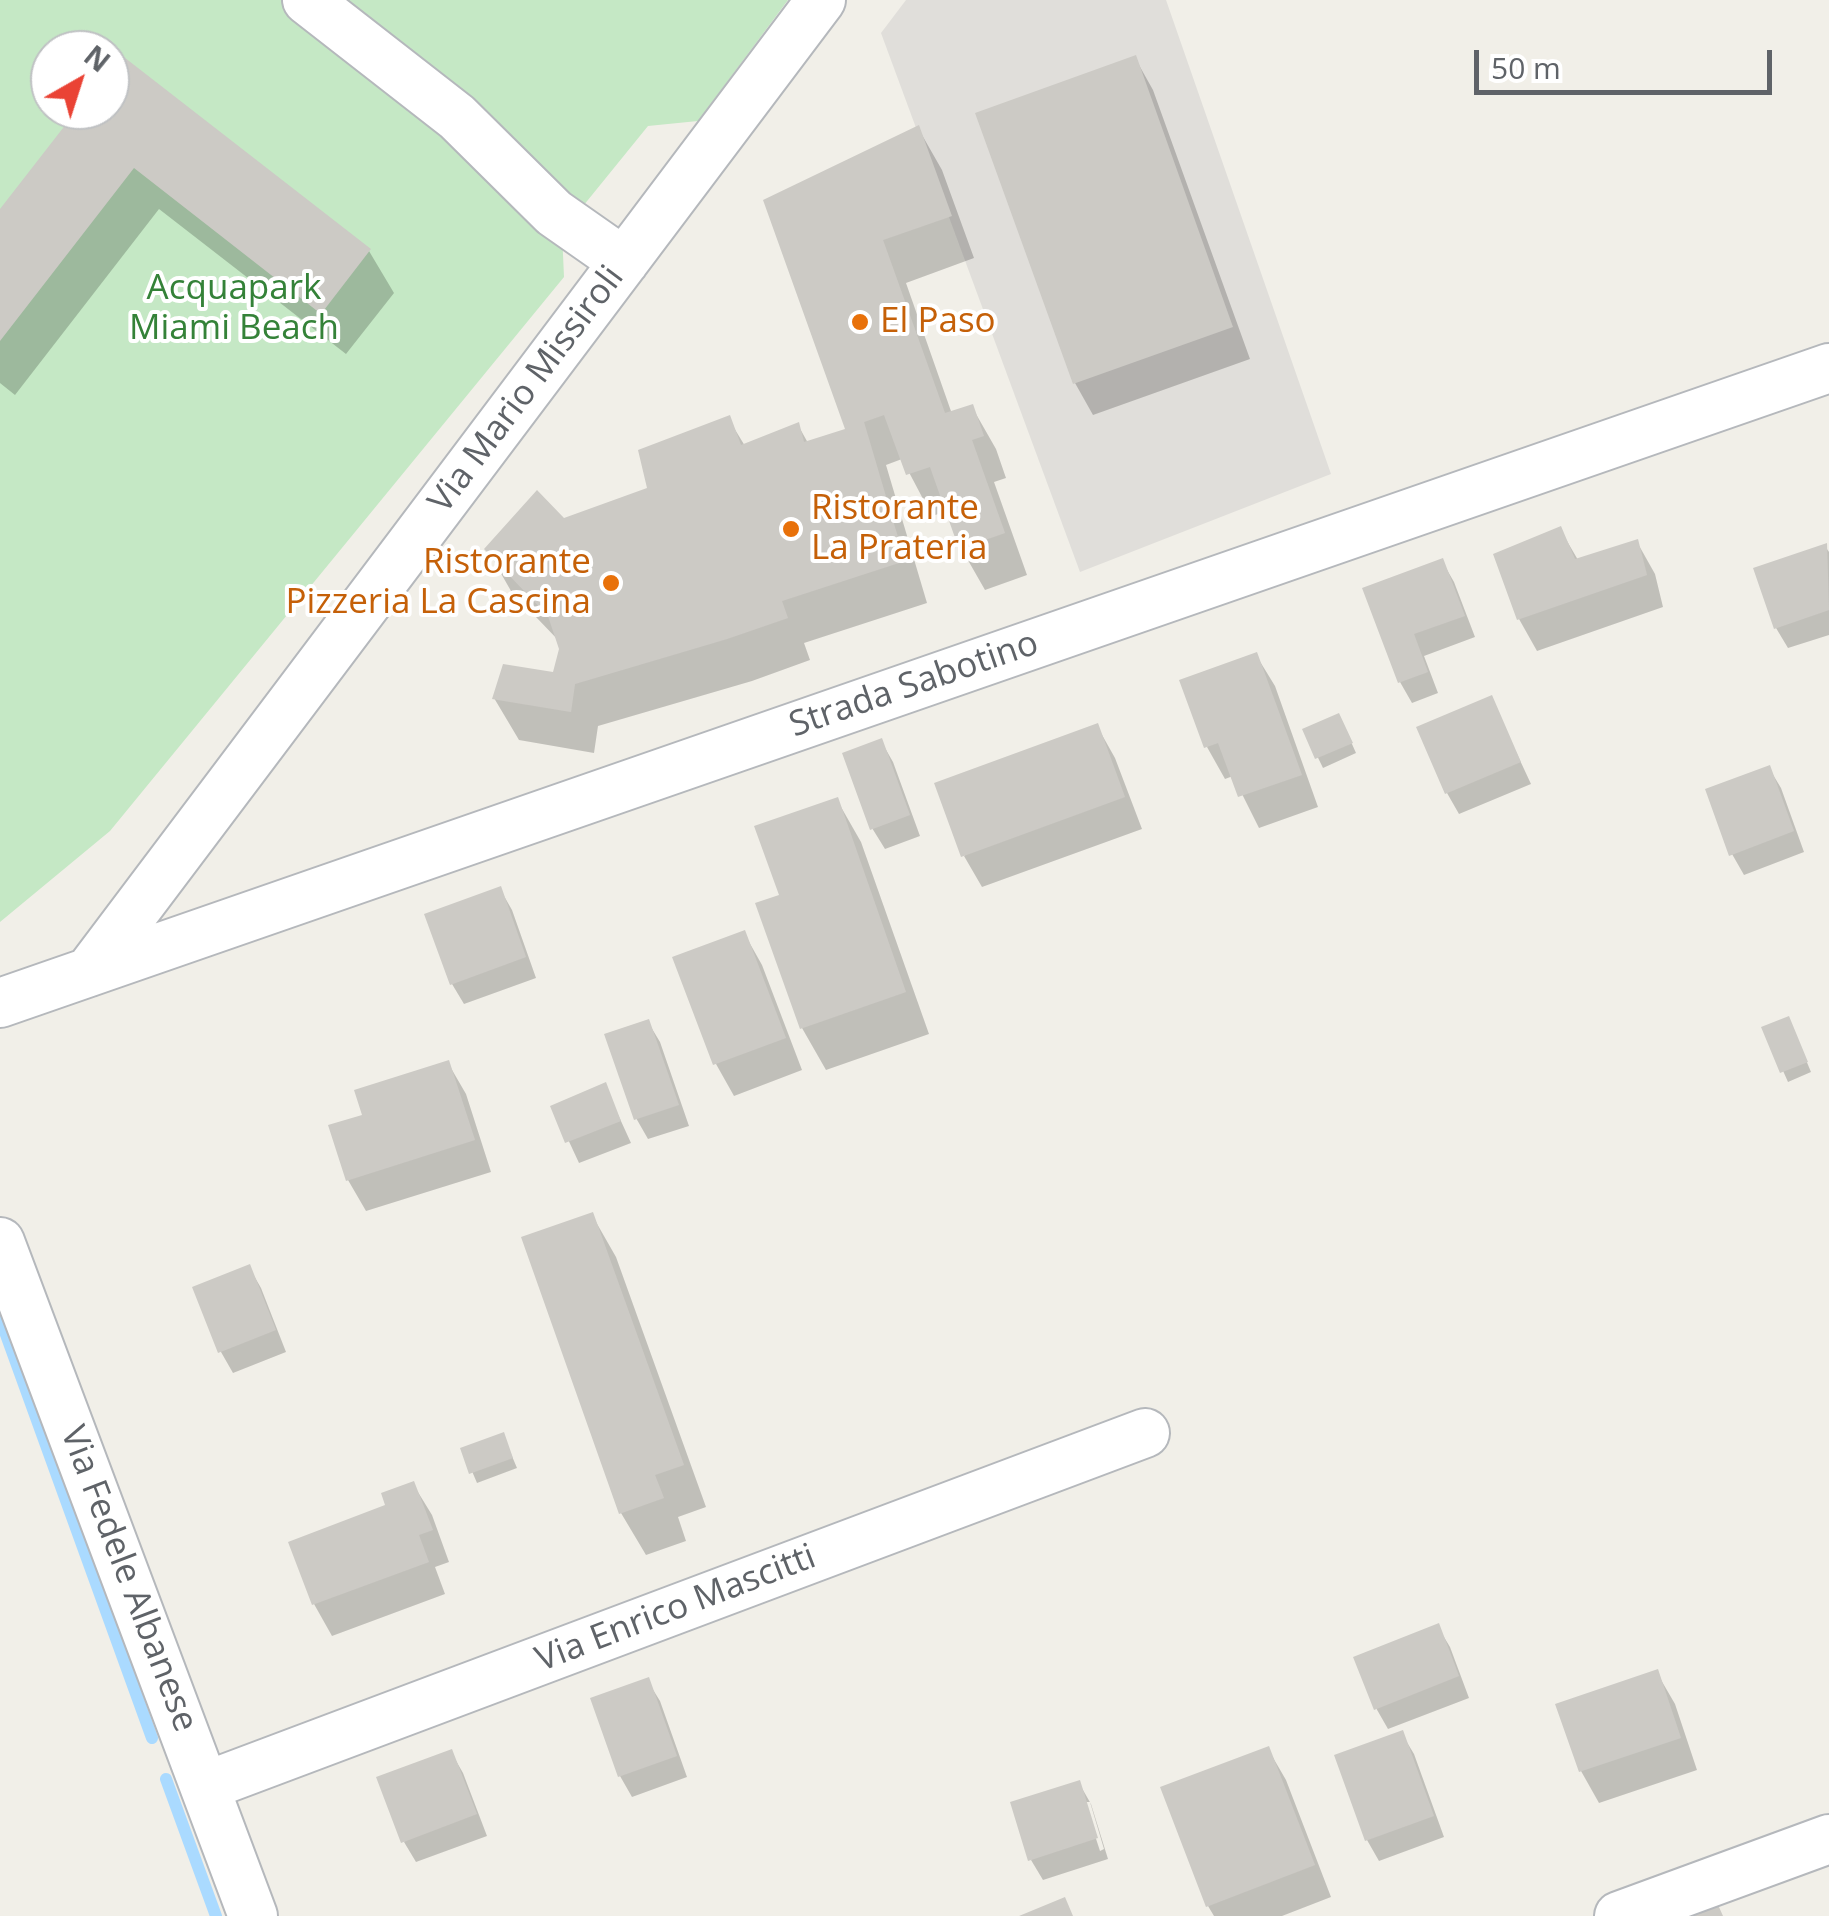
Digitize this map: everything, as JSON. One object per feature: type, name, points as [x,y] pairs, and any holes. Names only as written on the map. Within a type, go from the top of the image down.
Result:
[{"type":"street","points":[[307,0],[457,117],[554,213],[624,262]]},
{"type":"street","name":"Via Mario Missiroli","points":[[89,972],[821,0]]},
{"type":"street","name":"Strada Sabotino","points":[[0,1003],[1829,368]]},
{"type":"street","name":"Via Fedele Albanese","points":[[0,1242],[253,1916]]},
{"type":"street","name":"Via Enrico Mascitti","points":[[206,1786],[1145,1432]]},
{"type":"street","points":[[1619,1916],[1829,1840]]},
{"type":"shaded area","points":[[906,0],[1166,0],[1331,474],[1080,572],[881,33]]},
{"type":"green space","name":"Acquapark Miami Beach","points":[[0,0],[788,0],[698,121],[648,126],[562,232],[564,277],[110,831],[0,922]]},
{"type":"building","points":[[1136,55],[1233,327],[1073,384],[975,113]]},
{"type":"building","points":[[130,62],[371,249],[321,314],[134,168],[0,341],[0,209],[61,130],[130,130]]},
{"type":"building","points":[[919,125],[952,216],[883,240],[945,413],[973,404],[984,436],[972,440],[1005,533],[959,549],[930,467],[906,475],[884,415],[864,422],[905,561],[782,601],[788,618],[575,684],[571,712],[492,699],[503,664],[553,672],[559,649],[548,616],[484,549],[537,490],[564,518],[647,488],[638,450],[730,415],[741,445],[799,422],[804,442],[845,429],[763,200]]},
{"type":"building","points":[[1561,526],[1575,559],[1638,539],[1647,575],[1517,620],[1493,554]]},
{"type":"building","points":[[1827,543],[1829,610],[1774,629],[1753,568]]},
{"type":"building","points":[[1443,558],[1465,616],[1414,634],[1428,672],[1398,683],[1362,588]]},
{"type":"building","points":[[1257,652],[1302,775],[1238,797],[1218,743],[1204,748],[1179,680]]},
{"type":"building","points":[[1492,695],[1521,762],[1445,794],[1416,727]]},
{"type":"building","points":[[1339,713],[1353,743],[1315,759],[1302,729]]},
{"type":"building","points":[[1098,723],[1125,797],[961,857],[934,783]]},
{"type":"building","points":[[882,738],[910,815],[870,830],[842,753]]},
{"type":"building","points":[[1770,765],[1794,831],[1729,856],[1705,789]]},
{"type":"building","points":[[838,797],[906,992],[800,1029],[755,903],[779,895],[754,826]]},
{"type":"building","points":[[501,886],[526,957],[450,985],[424,914]]},
{"type":"building","points":[[745,930],[786,1038],[713,1065],[672,957]]},
{"type":"building","points":[[1789,1016],[1808,1062],[1780,1073],[1761,1027]]},
{"type":"building","points":[[649,1019],[679,1105],[634,1120],[604,1034]]},
{"type":"building","points":[[449,1060],[475,1140],[346,1181],[328,1125],[362,1115],[354,1090]]},
{"type":"building","points":[[606,1082],[621,1121],[565,1143],[550,1106]]},
{"type":"building","points":[[593,1212],[684,1465],[655,1475],[664,1498],[619,1514],[521,1237]]},
{"type":"building","points":[[250,1264],[276,1330],[218,1353],[192,1287]]},
{"type":"building","points":[[504,1432],[513,1458],[469,1474],[460,1448]]},
{"type":"building","points":[[414,1481],[433,1530],[419,1535],[429,1562],[312,1605],[288,1542],[385,1505],[381,1493]]},
{"type":"building","points":[[1439,1623],[1459,1676],[1374,1710],[1353,1657]]},
{"type":"building","points":[[1658,1669],[1681,1738],[1579,1772],[1555,1704]]},
{"type":"building","points":[[649,1677],[677,1756],[618,1777],[590,1698]]},
{"type":"building","points":[[1403,1730],[1434,1816],[1365,1841],[1334,1755]]},
{"type":"building","points":[[1269,1746],[1315,1865],[1206,1907],[1160,1787]]},
{"type":"building","points":[[452,1749],[477,1814],[401,1843],[376,1777]]},
{"type":"building","points":[[1080,1780],[1098,1838],[1028,1861],[1010,1802]]},
{"type":"building","points":[[1065,1897],[1073,1916],[1019,1916]]},
{"type":"building","points":[[1715,1898],[1723,1916],[1673,1916]]},
{"type":"waterway","points":[[0,1318],[152,1738]]},
{"type":"waterway","points":[[166,1779],[216,1916]]},
{"type":"place","name":"El Paso","points":[[860,322]]},
{"type":"place","name":"Ristorante La Prateria","points":[[791,529]]},
{"type":"place","name":"Ristorante Pizzeria La Cascina","points":[[611,583]]}]
